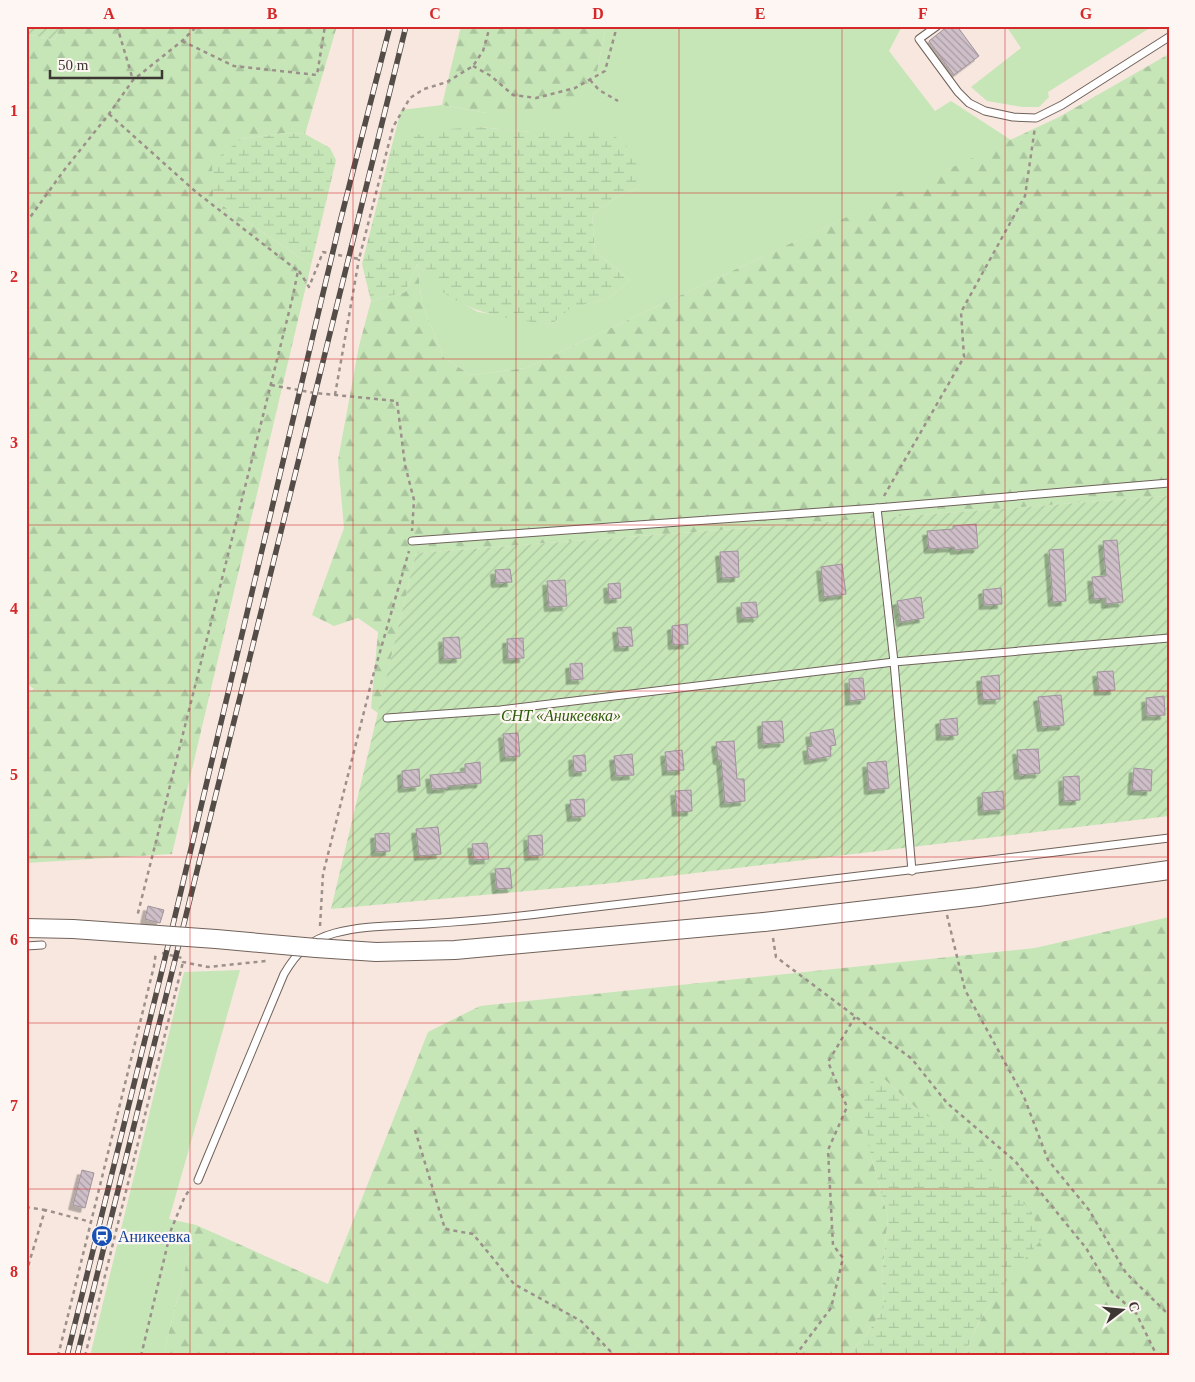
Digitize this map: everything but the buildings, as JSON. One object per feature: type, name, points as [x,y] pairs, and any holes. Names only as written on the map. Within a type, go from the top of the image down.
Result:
[{"type":"street","points":[[26,928],[102,931],[376,952],[465,949],[767,922],[944,902],[1169,870]]},
{"type":"lane","points":[[937,26],[919,39],[958,92],[969,103],[985,111],[1013,117],[1036,118],[1062,106],[1169,37]]},
{"type":"lane","points":[[412,541],[877,508],[1169,483]]},
{"type":"lane","points":[[877,508],[894,662],[912,871]]},
{"type":"lane","points":[[387,718],[500,710],[894,662],[1169,638]]},
{"type":"lane","points":[[198,1180],[284,974],[294,958],[302,950],[320,938],[360,928],[498,919],[912,871],[1169,838]]},
{"type":"lane","points":[[26,946],[42,945]]},
{"type":"path","points":[[117,26],[133,80]]},
{"type":"path","points":[[26,223],[133,80],[182,41],[197,26]]},
{"type":"path","points":[[182,41],[234,66],[317,75],[326,26]]},
{"type":"path","points":[[335,395],[358,259],[392,127],[410,98],[424,89],[448,82],[474,66],[483,51],[490,26]]},
{"type":"path","points":[[474,66],[491,76],[513,95],[536,98],[575,88],[604,71],[617,26]]},
{"type":"path","points":[[590,80],[599,90],[618,101]]},
{"type":"path","points":[[109,114],[196,192],[298,271],[309,287],[323,252],[358,259]]},
{"type":"path","points":[[877,508],[964,357],[961,312],[1025,196],[1036,118]]},
{"type":"path","points":[[136,916],[298,271]]},
{"type":"path","points":[[271,384],[315,393],[397,401],[405,465],[414,500],[412,541],[373,676],[323,874],[320,938]]},
{"type":"path","points":[[944,902],[965,990],[1024,1097],[1048,1160],[1089,1210],[1126,1273],[1169,1315]]},
{"type":"path","points":[[767,922],[776,957],[912,1059],[947,1103],[1015,1161],[1086,1248],[1112,1292],[1136,1313],[1157,1356]]},
{"type":"path","points":[[86,1356],[183,962],[182,958],[156,951]]},
{"type":"path","points":[[183,962],[208,967],[294,958]]},
{"type":"path","points":[[58,1356],[154,966]]},
{"type":"path","points":[[795,1356],[831,1308],[843,1258],[832,1245],[828,1150],[847,1107],[828,1062],[855,1017]]},
{"type":"path","points":[[415,1130],[445,1229],[472,1234],[514,1284],[581,1321],[615,1356]]},
{"type":"path","points":[[141,1356],[170,1230],[185,1196],[198,1180]]},
{"type":"path","points":[[26,1207],[91,1222]]},
{"type":"path","points":[[26,1274],[45,1210]]},
{"type":"green space","points":[[26,26],[60,26],[55,40],[26,34]]},
{"type":"green space","points":[[60,26],[337,26],[305,134],[285,133],[241,139],[213,199],[311,265],[172,854],[26,863],[26,694],[34,689],[26,683],[26,34],[55,40]]},
{"type":"green space","points":[[461,26],[606,26],[593,92],[564,110],[487,113],[442,105]]},
{"type":"green space","points":[[606,26],[902,26],[889,51],[935,111],[951,101],[1011,140],[526,368],[471,375],[444,358],[422,304],[417,264],[443,292],[478,312],[552,324],[568,309],[609,298],[630,280],[595,251],[592,215],[615,198],[638,188],[531,132],[479,127],[393,141],[401,110],[442,105],[487,113],[593,92]]},
{"type":"green space","points":[[1006,26],[1153,26],[1048,92],[1049,97],[1039,107],[1022,107],[987,101],[971,87],[1021,48]]},
{"type":"green space","points":[[1169,54],[1169,496],[416,553],[378,713],[371,708],[378,632],[358,618],[334,626],[312,615],[344,528],[338,460],[359,346],[371,301],[405,292],[417,264],[422,304],[444,358],[471,375],[526,368],[1059,117]]},
{"type":"green space","points":[[479,127],[531,132],[601,131],[622,140],[638,161],[638,188],[615,198],[592,215],[595,251],[630,280],[609,298],[569,309],[552,324],[510,319],[469,307],[440,290],[417,264],[405,292],[371,301],[362,264],[393,141],[435,130]]},
{"type":"green space","points":[[285,133],[305,134],[330,148],[336,160],[311,265],[213,199],[212,162],[241,139]]},
{"type":"green space","name":"СНТ «Аникеевка»","points":[[1169,496],[1169,816],[604,884],[331,909],[416,553]]},
{"type":"green space","points":[[1169,917],[1169,1356],[965,1356],[977,1327],[1003,1284],[915,1107],[884,1079],[871,1156],[888,1217],[882,1276],[884,1307],[868,1333],[847,1356],[163,1356],[196,1225],[328,1284],[428,1032],[480,1006],[1035,948]]},
{"type":"green space","points":[[240,970],[169,1219],[196,1225],[163,1356],[90,1356],[184,972]]},
{"type":"green space","points":[[872,1077],[884,1079],[915,1107],[967,1144],[1031,1211],[1042,1239],[987,1308],[971,1339],[965,1356],[847,1356],[868,1333],[884,1307],[882,1276],[888,1217],[871,1156],[863,1105]]},
{"type":"railway","points":[[67,1356],[166,954],[339,226],[390,26]]},
{"type":"railway","points":[[77,1356],[406,26]]},
{"type":"place","name":"Аникеевка","points":[[102,1236]]}]
